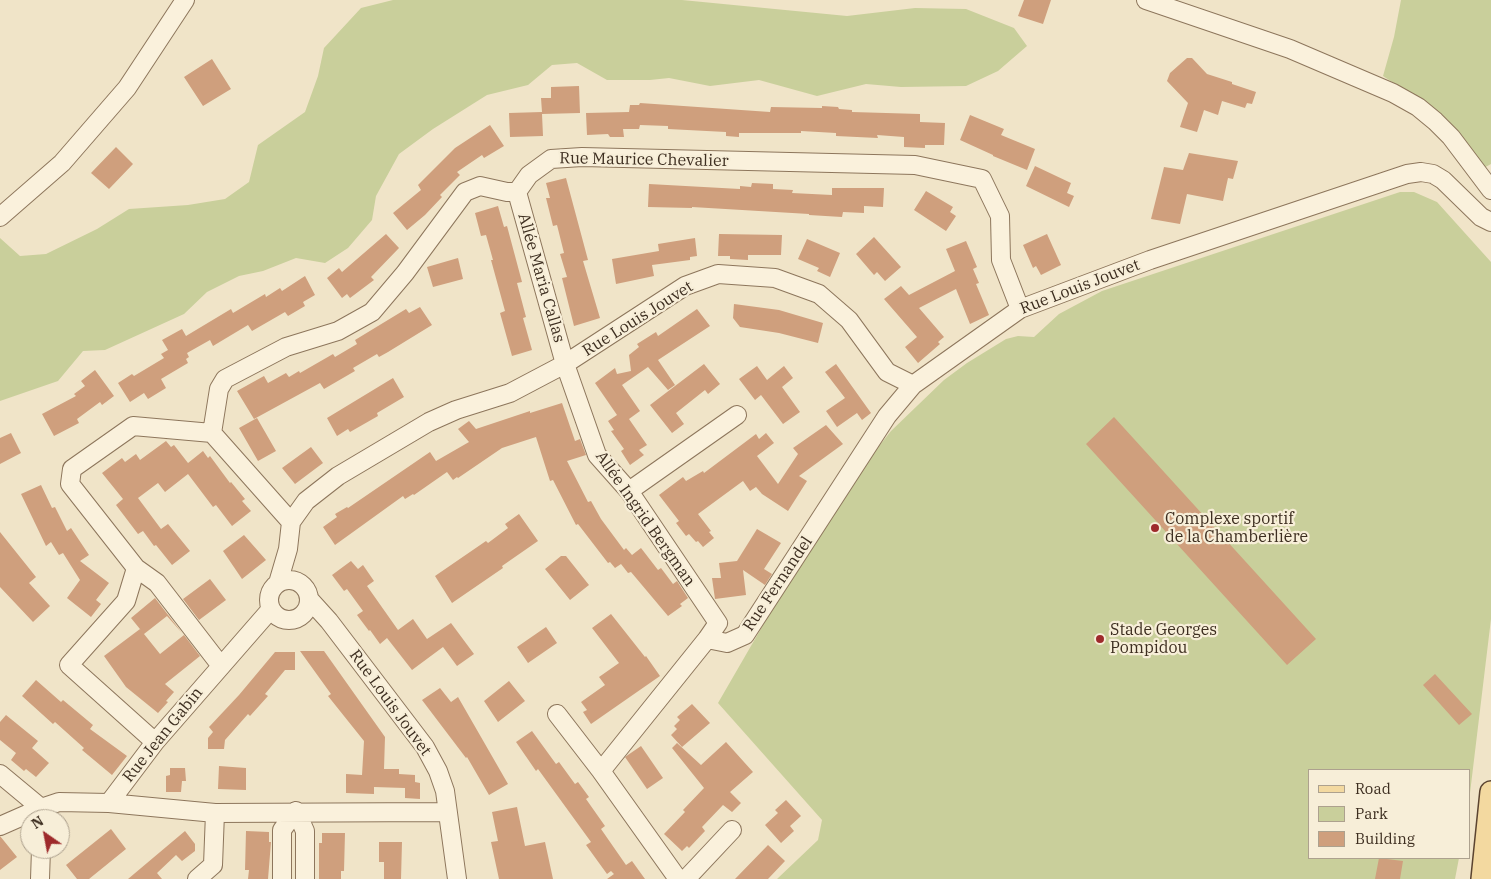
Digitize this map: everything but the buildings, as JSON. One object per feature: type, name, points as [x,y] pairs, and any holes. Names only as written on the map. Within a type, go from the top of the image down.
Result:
[{"type":"main road","points":[[1482,879],[1491,791]]},
{"type":"street","points":[[0,217],[62,163],[127,88],[185,0]]},
{"type":"street","points":[[1146,0],[1290,49],[1393,93],[1418,107],[1435,120],[1451,137],[1491,190]]},
{"type":"street","name":"Rue Maurice Chevalier","points":[[517,192],[529,175],[551,159],[582,157],[915,165],[982,180],[1000,216],[1001,260],[1020,309]]},
{"type":"street","name":"Rue Louis Jouvet","points":[[278,583],[288,549],[291,522],[306,501],[338,476],[429,422],[456,410],[510,393],[565,364],[685,286],[718,274],[775,278],[819,294],[849,320],[887,372],[913,385],[1020,309],[1150,260],[1406,174],[1421,172],[1433,174],[1443,180],[1481,217],[1491,222]]},
{"type":"street","points":[[212,433],[220,389],[225,380],[286,347],[338,331],[372,312],[405,273],[465,192],[480,186],[507,192],[517,192]]},
{"type":"street","name":"Allée Maria Callas","points":[[517,192],[565,364]]},
{"type":"street","name":"Allée Ingrid Bergman","points":[[565,364],[597,455],[629,491],[718,623],[707,639]]},
{"type":"street","name":"Rue Fernandel","points":[[707,639],[727,643],[745,635],[887,416],[913,385]]},
{"type":"street","points":[[629,491],[737,415]]},
{"type":"street","points":[[222,666],[157,583],[136,568],[70,484],[72,469],[133,426],[212,433],[291,522]]},
{"type":"street","name":"Rue Louis Jouvet","points":[[288,549],[296,581]]},
{"type":"street","points":[[136,568],[126,601],[69,665],[156,742]]},
{"type":"street","points":[[284,580],[296,581],[306,588],[308,606],[299,618],[286,620],[280,618],[271,609],[269,603],[271,592],[278,583],[284,580]]},
{"type":"street","name":"Rue Louis Jouvet","points":[[308,606],[329,621],[425,747],[438,771],[444,791],[456,879]]},
{"type":"street","name":"Rue Jean Gabin","points":[[109,803],[156,742],[271,609]]},
{"type":"street","points":[[601,771],[707,639]]},
{"type":"street","points":[[557,714],[601,771],[678,879]]},
{"type":"street","points":[[0,774],[36,809]]},
{"type":"street","points":[[1476,879],[1491,791]]},
{"type":"street","points":[[48,809],[59,802],[109,803],[215,813],[296,811],[446,812]]},
{"type":"street","points":[[282,879],[282,830],[296,811]]},
{"type":"street","points":[[296,811],[305,831],[305,879]]},
{"type":"street","points":[[197,879],[213,866],[215,813]]},
{"type":"street","points":[[0,826],[20,820]]},
{"type":"street","points":[[686,879],[732,830]]},
{"type":"street","points":[[40,879],[41,859]]},
{"type":"green space","points":[[393,0],[682,0],[847,16],[915,8],[966,9],[1014,28],[1027,46],[998,71],[966,86],[901,87],[866,84],[817,96],[759,80],[710,86],[669,78],[607,80],[577,63],[552,65],[528,85],[487,95],[433,129],[399,154],[376,196],[372,220],[348,248],[325,263],[296,258],[263,271],[239,276],[207,292],[184,314],[105,350],[83,351],[58,381],[0,401],[0,238],[20,256],[46,254],[97,229],[129,209],[188,205],[225,199],[249,182],[258,145],[305,112],[318,76],[324,48],[361,8]]},
{"type":"green space","points":[[1401,0],[1491,0],[1491,164],[1480,170],[1448,120],[1383,76],[1394,37]]},
{"type":"green space","name":"Complexe sportif de la Chamberlière","points":[[1400,192],[1414,192],[1437,202],[1491,262],[1491,619],[1471,785],[1471,769],[1308,769],[1308,859],[1459,859],[1455,879],[777,879],[818,840],[822,820],[718,703],[814,537],[856,475],[891,431],[944,380],[967,363],[1006,339],[1018,336],[1034,337],[1059,314],[1102,291]]},
{"type":"place","name":"Complexe sportif de la Chamberlière","points":[[1155,528]]},
{"type":"place","name":"Stade Georges Pompidou","points":[[1100,639]]}]
